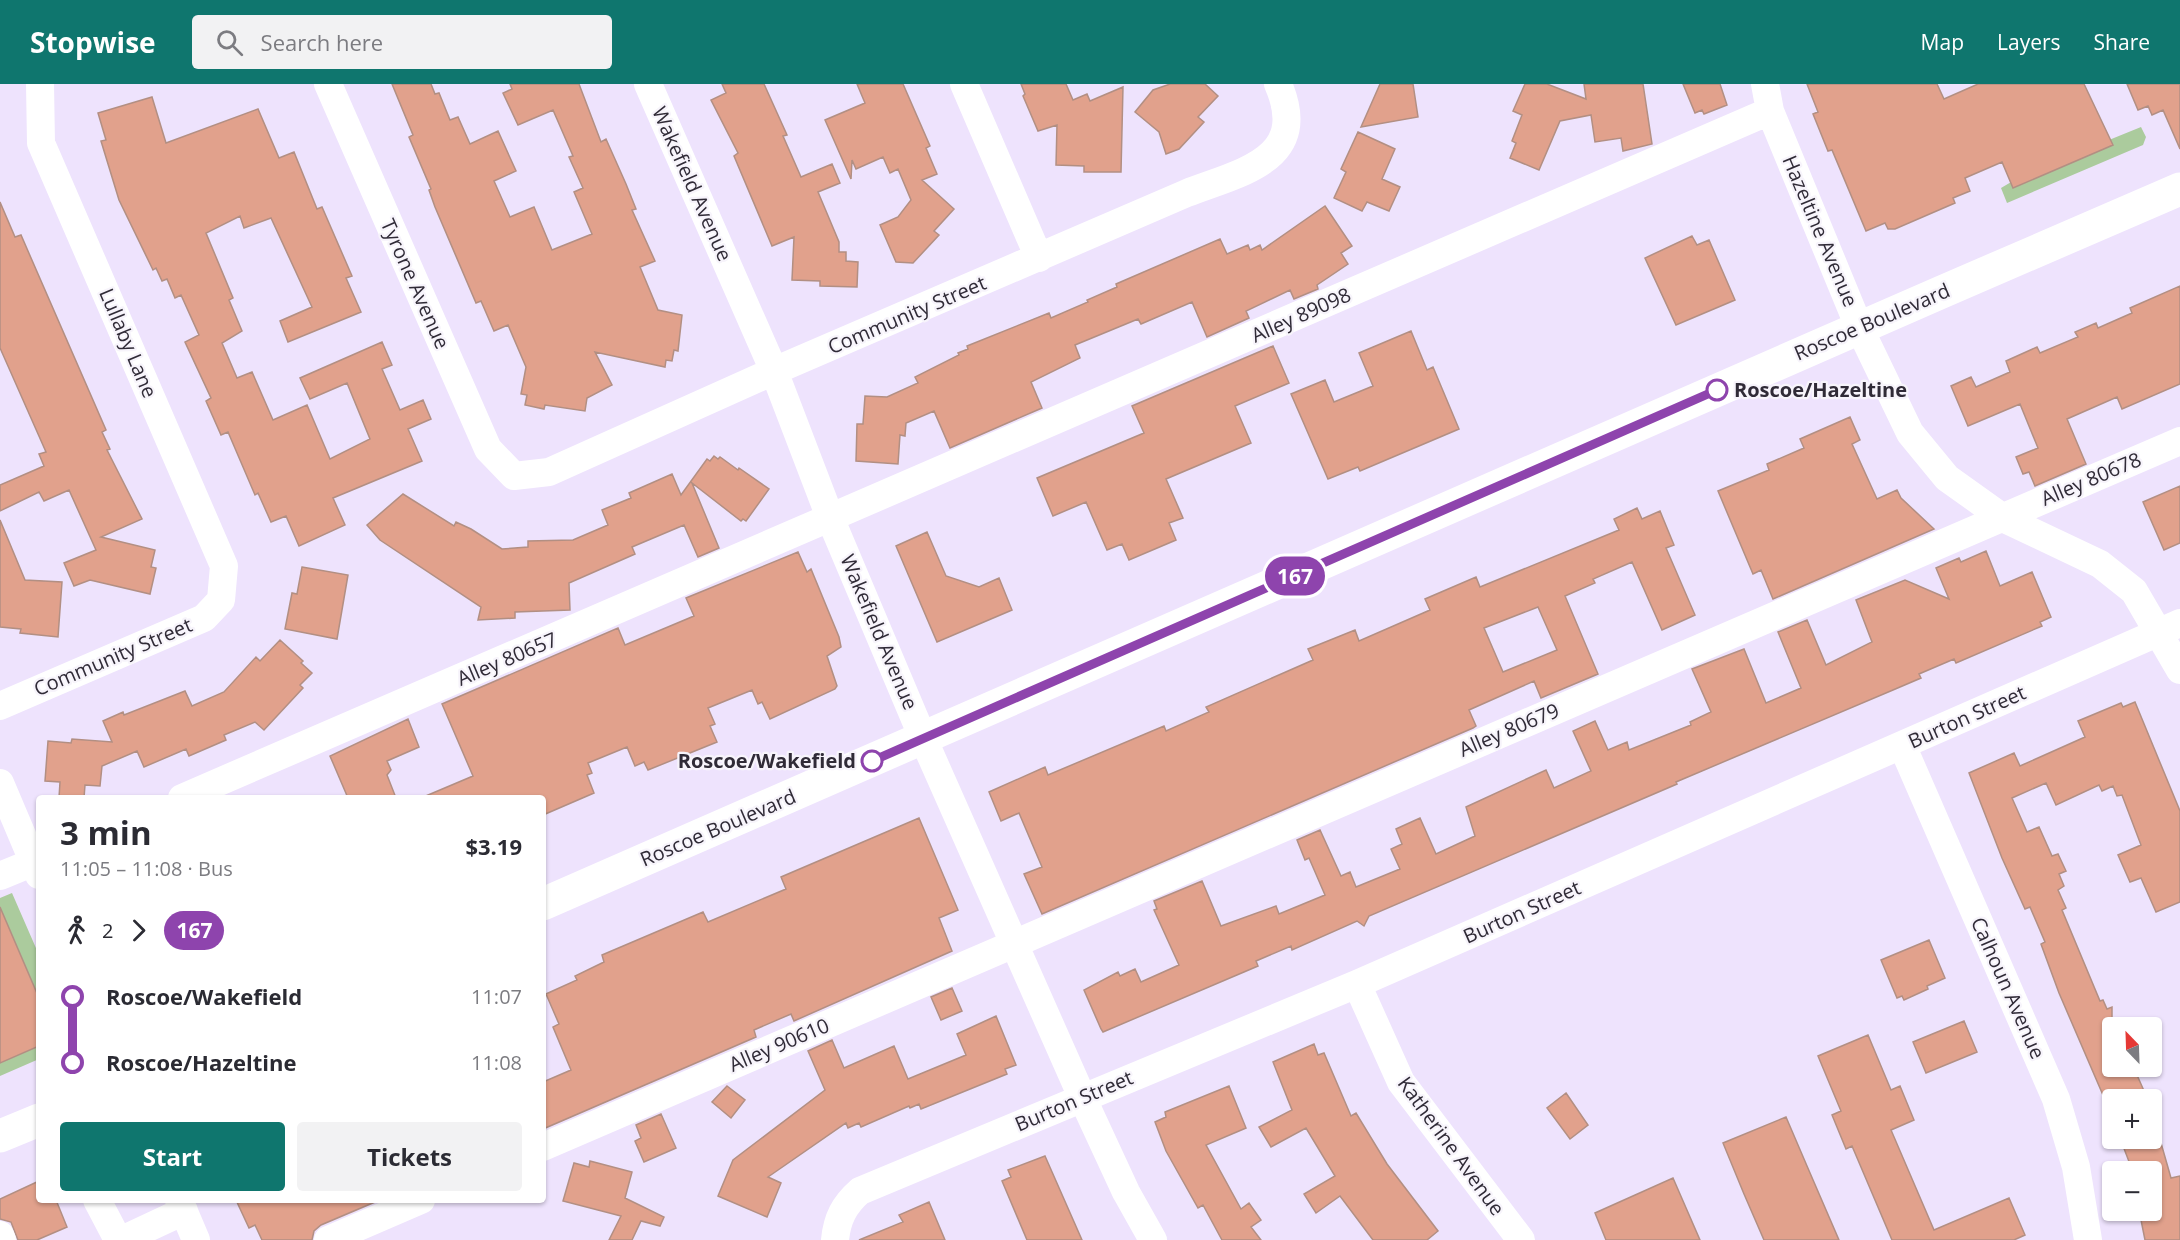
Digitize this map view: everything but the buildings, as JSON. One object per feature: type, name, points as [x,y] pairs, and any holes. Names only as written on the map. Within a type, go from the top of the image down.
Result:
[{"type":"main road","name":"Roscoe Boulevard","points":[[546,903],[2180,189]]},
{"type":"main road","points":[[0,1136],[36,1121]]},
{"type":"street","name":"Lullaby Lane","points":[[40,84],[41,143],[224,566],[221,600]]},
{"type":"street","name":"Tyrone Avenue","points":[[328,84],[488,449],[514,476]]},
{"type":"street","name":"Wakefield Avenue","points":[[648,84],[774,371],[831,520],[923,738],[1082,1097],[1126,1192],[1153,1240]]},
{"type":"street","points":[[964,84],[1039,258]]},
{"type":"street","name":"Community Street","points":[[514,476],[549,472],[774,371],[1187,193],[1256,167],[1279,147],[1285,132],[1286,119],[1278,84]]},
{"type":"street","name":"Hazeltine Avenue","points":[[1767,98],[1860,327],[1910,433],[1947,478],[2003,518],[2100,564],[2134,591],[2170,627],[2180,670]]},
{"type":"street","name":"Alley 89098","points":[[831,520],[1767,98]]},
{"type":"street","name":"Alley 80678","points":[[2003,518],[2180,441]]},
{"type":"street","name":"Alley 80679","points":[[1014,943],[2003,518]]},
{"type":"street","name":"Alley 80657","points":[[190,795],[831,520]]},
{"type":"street","name":"Community Street","points":[[0,706],[204,618],[221,600]]},
{"type":"street","name":"Burton Street","points":[[836,1240],[836,1226],[846,1204],[860,1191],[1358,984],[2170,627]]},
{"type":"street","name":"Calhoun Avenue","points":[[1902,745],[2056,1099],[2076,1167],[2088,1240]]},
{"type":"street","points":[[0,783],[36,864]]},
{"type":"street","points":[[0,876],[36,866]]},
{"type":"street","name":"Alley 90610","points":[[546,1146],[1014,943]]},
{"type":"street","name":"Katherine Avenue","points":[[1358,984],[1401,1082],[1521,1240]]},
{"type":"street","points":[[99,1203],[120,1240],[181,1205],[196,1240]]},
{"type":"street","points":[[328,1240],[414,1203]]},
{"type":"street","points":[[0,1235],[2,1240]]},
{"type":"green space","points":[[2141,127],[2146,137],[2143,145],[2007,203],[2001,188],[2023,175]]},
{"type":"green space","points":[[12,893],[36,948],[36,991],[2,912],[0,913],[0,898]]},
{"type":"green space","points":[[36,1047],[36,1060],[0,1076],[0,1063]]},
{"type":"bus line","name":"167","points":[[872,761],[1717,390]]},
{"type":"place","name":"Roscoe/Hazeltine","points":[[1717,390]]},
{"type":"place","name":"Roscoe/Wakefield","points":[[872,761]]}]
